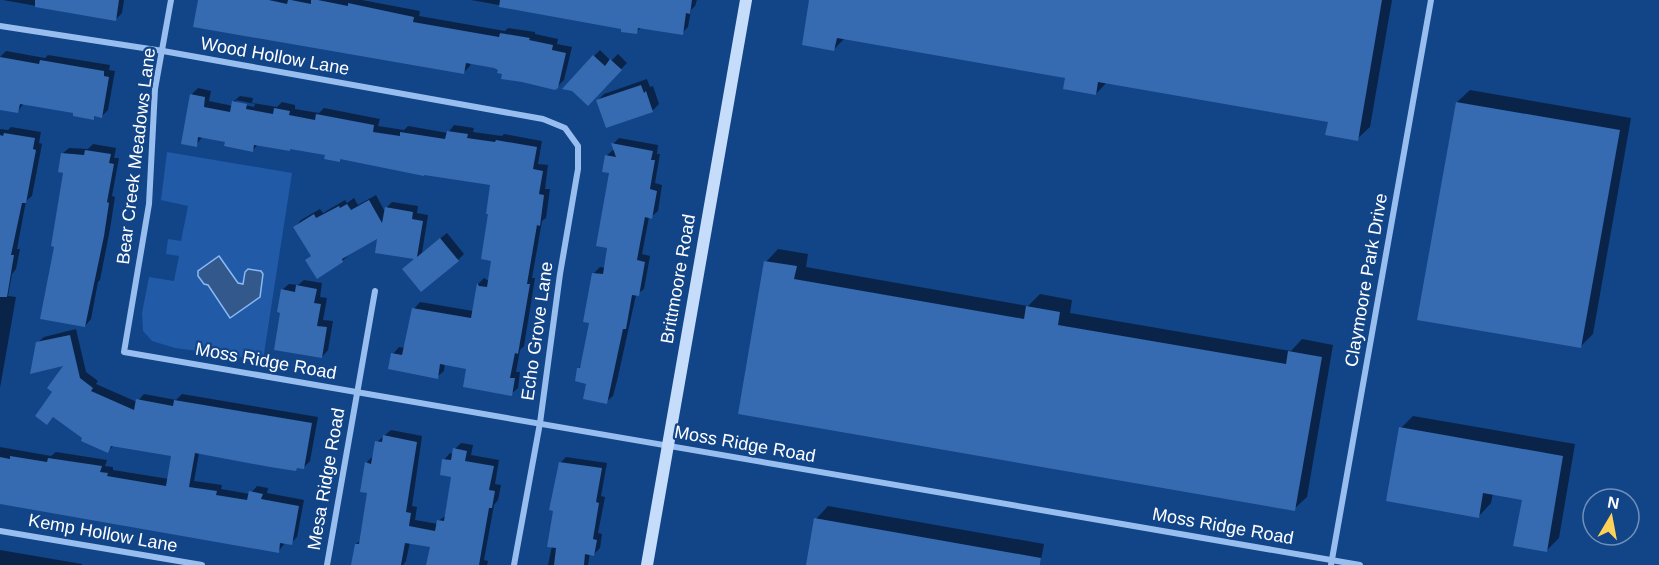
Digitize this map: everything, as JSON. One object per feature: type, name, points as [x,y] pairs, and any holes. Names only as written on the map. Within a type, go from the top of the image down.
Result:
[{"type":"main road","name":"Brittmoore Road","points":[[646,565],[746,0]]},
{"type":"street","name":"Bear Creek Meadows Lane","points":[[124,352],[149,204],[156,89],[171,0]]},
{"type":"street","name":"Claymoore Park Drive","points":[[1331,563],[1431,0]]},
{"type":"street","name":"Wood Hollow Lane","points":[[0,26],[163,51],[543,119]]},
{"type":"street","name":"Echo Grove Lane","points":[[514,565],[540,423],[560,274],[578,169],[578,146],[572,137],[565,128],[543,119]]},
{"type":"street","name":"Mesa Ridge Road","points":[[327,565],[375,291]]},
{"type":"street","name":"Moss Ridge Road","points":[[124,352],[1331,563],[1360,565]]},
{"type":"street","name":"Kemp Hollow Lane","points":[[0,531],[201,565]]},
{"type":"shaded area","points":[[167,152],[292,173],[263,360],[175,348],[152,341],[143,331],[142,313],[149,277],[174,281],[179,256],[166,254],[168,239],[181,241],[188,206],[161,200]]},
{"type":"shaded area","points":[[219,256],[238,283],[243,284],[245,272],[248,269],[261,271],[263,274],[260,297],[230,318],[208,285],[204,284],[198,276],[198,271]]},
{"type":"building","points":[[35,0],[119,0],[116,21],[35,7]]},
{"type":"building","points":[[198,0],[269,0],[287,4],[288,0],[291,0],[311,4],[311,0],[318,0],[348,6],[348,3],[414,17],[413,22],[499,37],[500,33],[530,38],[529,40],[553,45],[552,50],[566,53],[558,88],[555,90],[501,79],[502,74],[497,73],[498,70],[494,68],[466,63],[464,74],[193,27]]},
{"type":"building","points":[[500,0],[692,0],[690,14],[686,13],[683,35],[638,28],[637,34],[621,32],[621,29],[499,7]]},
{"type":"building","points":[[809,0],[1382,0],[1358,141],[1325,135],[1328,122],[1098,82],[1096,95],[1063,89],[1065,78],[837,38],[834,51],[802,45]]},
{"type":"building","points":[[593,55],[605,66],[610,59],[622,70],[588,106],[572,91],[562,89]]},
{"type":"building","points":[[0,57],[39,64],[40,60],[104,71],[104,76],[109,77],[102,118],[94,116],[94,120],[73,116],[73,113],[20,104],[18,113],[0,110]]},
{"type":"building","points":[[641,85],[644,93],[646,91],[653,112],[606,128],[596,100]]},
{"type":"building","points":[[190,94],[205,97],[204,107],[230,112],[232,101],[247,104],[246,109],[273,114],[274,108],[290,111],[289,115],[315,120],[316,114],[374,125],[373,132],[400,136],[400,132],[445,139],[447,131],[468,134],[467,138],[537,147],[533,169],[543,171],[539,194],[544,195],[540,226],[537,225],[527,284],[530,284],[518,354],[515,353],[510,378],[515,378],[512,396],[463,387],[466,369],[440,364],[438,379],[388,369],[391,353],[402,355],[412,308],[471,318],[477,283],[479,286],[487,287],[491,261],[481,259],[490,185],[424,176],[340,159],[340,162],[324,159],[325,155],[290,149],[290,151],[254,145],[253,152],[224,146],[225,142],[198,137],[197,147],[181,144]]},
{"type":"building","points":[[1456,102],[1620,130],[1581,348],[1417,320]]},
{"type":"building","points":[[4,133],[35,138],[33,149],[36,150],[26,203],[22,203],[11,255],[14,255],[7,297],[0,297],[0,135],[3,136]]},
{"type":"building","points":[[611,143],[653,151],[651,160],[655,160],[650,189],[657,191],[652,219],[645,217],[637,260],[645,262],[639,296],[632,295],[607,404],[583,399],[586,384],[575,381],[577,368],[580,368],[589,323],[583,322],[592,273],[603,274],[607,248],[596,246],[609,173],[602,172],[605,155],[616,157]]},
{"type":"building","points":[[85,150],[111,154],[109,163],[114,164],[104,236],[85,327],[40,319],[54,247],[51,246],[63,173],[58,172],[61,153],[84,155]]},
{"type":"building","points":[[369,200],[382,223],[385,207],[413,212],[412,219],[423,221],[417,257],[440,238],[459,261],[421,292],[402,269],[414,259],[375,253],[377,239],[342,259],[343,262],[317,279],[305,260],[311,256],[293,227],[314,214],[316,218],[347,204],[351,210]]},
{"type":"building","points":[[764,261],[797,266],[794,279],[1024,319],[1026,306],[1060,312],[1058,325],[1286,364],[1288,351],[1322,357],[1295,511],[738,414]]},
{"type":"building","points":[[296,285],[317,289],[314,303],[321,304],[317,326],[327,327],[322,358],[274,350],[281,289],[295,292]]},
{"type":"building","points":[[70,335],[80,378],[93,388],[91,391],[134,410],[136,399],[173,406],[174,400],[312,423],[304,469],[297,468],[296,471],[195,453],[189,487],[217,491],[216,495],[247,500],[249,491],[263,494],[261,499],[299,506],[292,545],[280,543],[279,553],[0,504],[0,457],[10,459],[10,456],[47,462],[48,458],[102,466],[100,472],[108,473],[107,476],[166,486],[171,456],[111,446],[108,453],[81,441],[82,438],[53,417],[47,425],[35,416],[52,392],[47,388],[63,366],[30,374],[36,342]]},
{"type":"building","points":[[1399,427],[1563,456],[1547,552],[1513,546],[1522,500],[1483,493],[1479,518],[1386,501]]},
{"type":"building","points":[[383,435],[417,442],[406,512],[411,513],[409,526],[435,531],[437,520],[444,521],[451,477],[440,475],[442,459],[451,460],[453,448],[467,451],[465,461],[494,466],[489,490],[495,491],[492,508],[489,508],[479,565],[426,565],[430,547],[405,543],[401,565],[351,565],[355,544],[359,544],[367,493],[360,492],[365,462],[371,464],[375,441],[382,442]]},
{"type":"building","points":[[559,462],[602,468],[593,539],[597,540],[594,556],[585,554],[584,565],[554,565],[556,548],[547,547],[553,511],[549,510]]},
{"type":"building","points":[[814,518],[1041,558],[1040,565],[806,565]]}]
